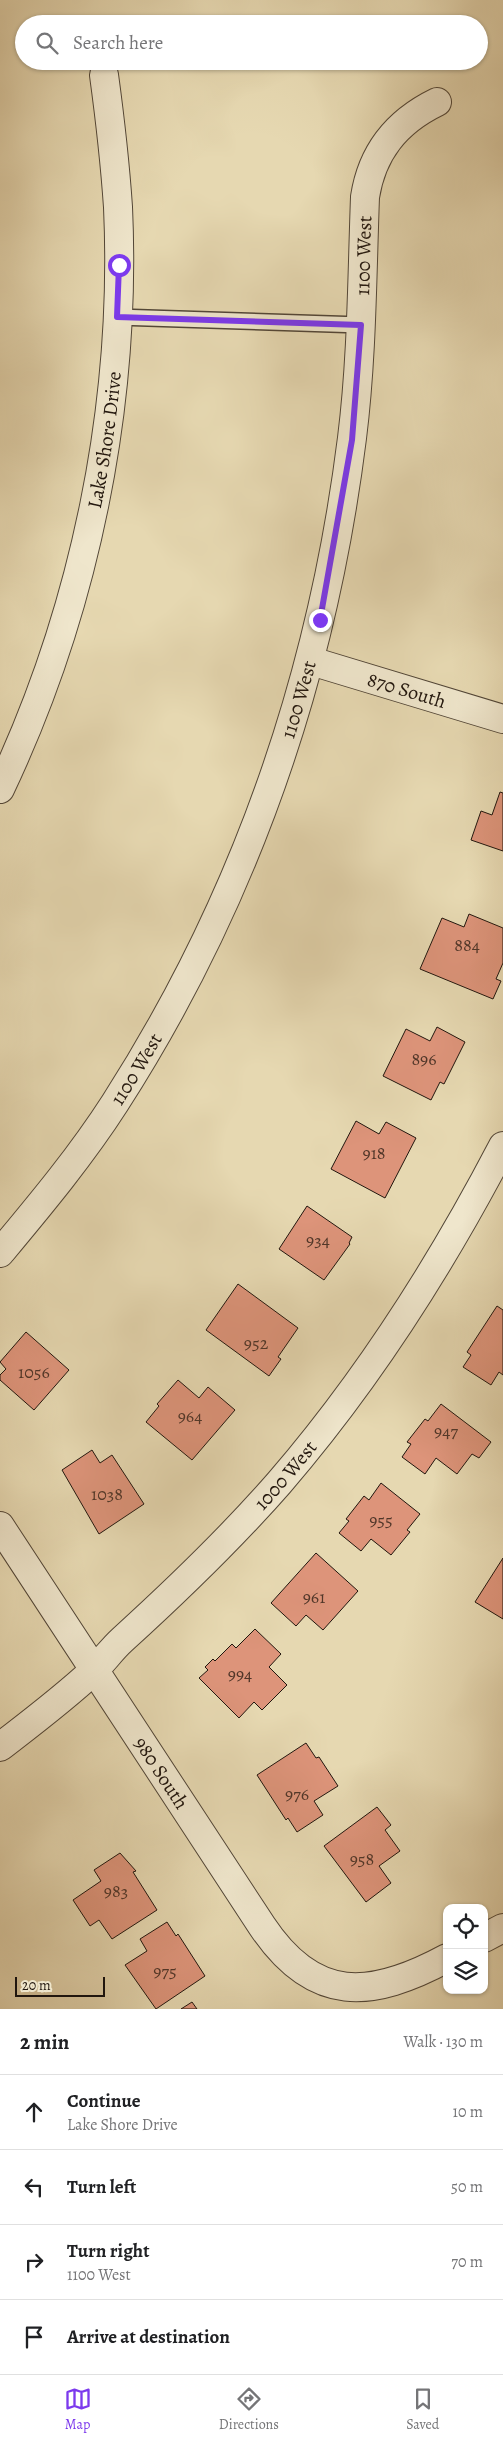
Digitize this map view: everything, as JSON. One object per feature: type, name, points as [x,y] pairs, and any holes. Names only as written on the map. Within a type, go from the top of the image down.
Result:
[{"type":"street","name":"Lake Shore Drive","points":[[0,789],[23,740],[49,669],[92,516],[107,431],[117,317],[118,207],[113,141],[104,75]]},
{"type":"street","name":"1100 West","points":[[0,1253],[66,1172],[114,1105],[157,1035],[193,969],[226,901],[255,831],[295,716],[311,661],[331,562],[352,440],[361,325],[365,198],[373,165],[392,134],[420,110],[437,102]]},
{"type":"street","name":"870 South","points":[[311,661],[503,719]]},
{"type":"street","name":"1000 West","points":[[0,1748],[94,1670],[120,1642],[163,1604],[216,1551],[280,1482],[343,1402],[439,1262],[472,1207],[503,1146]]},
{"type":"street","name":"980 South","points":[[0,1526],[274,1945],[290,1961],[309,1974],[329,1983],[350,1989],[391,1983],[443,1960]]},
{"type":"street","points":[[488,1936],[503,1928]]},
{"type":"lane","points":[[117,317],[361,325]]},
{"type":"building","points":[[500,792],[503,793],[503,851],[471,840],[481,811],[492,815]]},
{"type":"building","points":[[469,914],[503,928],[503,963],[496,979],[501,981],[493,999],[420,969],[442,918],[464,927]]},
{"type":"building","points":[[437,1027],[465,1042],[444,1084],[440,1082],[431,1100],[383,1076],[406,1029],[430,1041]]},
{"type":"building","points":[[356,1121],[379,1134],[386,1122],[416,1138],[385,1198],[331,1169]]},
{"type":"building","points":[[307,1206],[352,1237],[350,1244],[324,1280],[279,1249]]},
{"type":"building","points":[[238,1284],[298,1328],[278,1357],[281,1359],[269,1376],[206,1330]]},
{"type":"building","points":[[497,1306],[503,1310],[503,1375],[499,1372],[491,1385],[463,1367],[471,1355],[467,1352]]},
{"type":"building","points":[[26,1332],[69,1370],[34,1410],[0,1380],[0,1375],[6,1369],[0,1362]]},
{"type":"building","points":[[178,1380],[199,1398],[208,1387],[235,1410],[192,1460],[146,1422],[159,1406],[157,1404]]},
{"type":"building","points":[[441,1404],[491,1442],[479,1458],[472,1454],[457,1474],[436,1458],[425,1474],[402,1457],[411,1444],[407,1442],[425,1419],[428,1421]]},
{"type":"building","points":[[92,1450],[100,1463],[112,1455],[144,1504],[99,1534],[62,1470]]},
{"type":"building","points":[[381,1483],[420,1514],[407,1530],[410,1532],[391,1555],[371,1539],[361,1551],[339,1533],[349,1521],[346,1519],[364,1496],[369,1500]]},
{"type":"building","points":[[316,1553],[358,1591],[323,1630],[306,1615],[296,1626],[271,1603]]},
{"type":"building","points":[[503,1558],[503,1619],[475,1602]]},
{"type":"building","points":[[255,1629],[281,1654],[269,1667],[287,1685],[262,1710],[254,1702],[239,1718],[199,1678],[208,1670],[205,1667],[213,1659],[215,1661],[232,1644],[236,1648]]},
{"type":"building","points":[[306,1743],[316,1758],[319,1757],[338,1786],[314,1801],[323,1815],[297,1832],[288,1818],[286,1820],[257,1775]]},
{"type":"building","points":[[377,1807],[391,1825],[385,1830],[400,1851],[379,1866],[391,1883],[366,1902],[324,1846]]},
{"type":"building","points":[[120,1853],[136,1871],[133,1872],[157,1910],[112,1939],[99,1920],[90,1926],[73,1900],[101,1881],[94,1870]]},
{"type":"building","points":[[167,1922],[176,1936],[178,1934],[205,1976],[156,2009],[125,1965],[147,1951],[140,1939]]},
{"type":"building","points":[[192,2002],[197,2009],[181,2009]]},
{"type":"route","points":[[119,265],[117,317],[361,325],[352,440],[320,620]]}]
